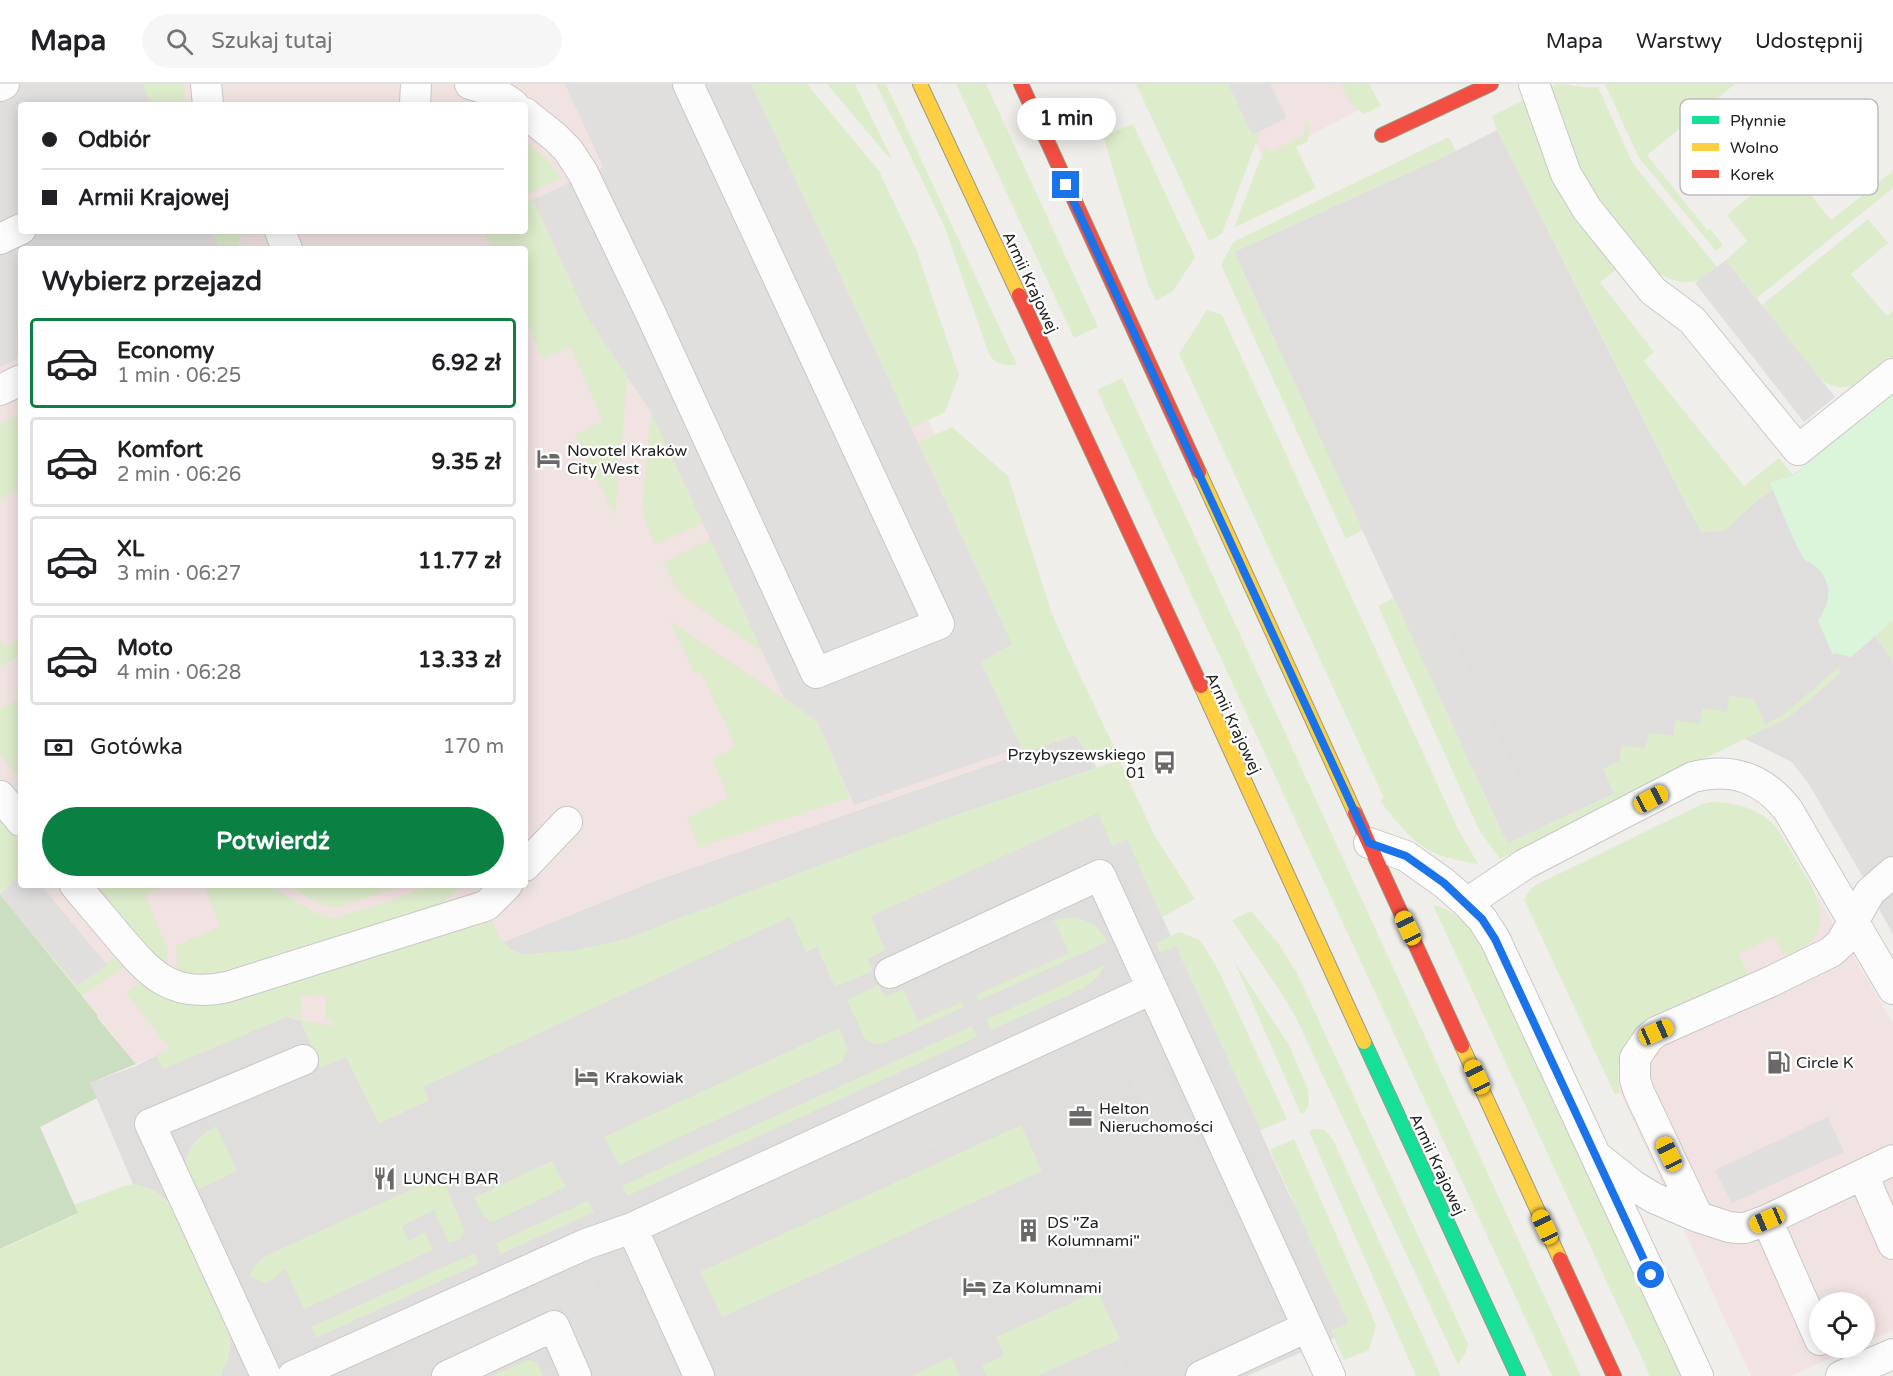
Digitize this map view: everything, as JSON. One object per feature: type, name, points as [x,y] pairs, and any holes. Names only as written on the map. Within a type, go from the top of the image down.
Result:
[{"type":"main road","name":"Armii Krajowej","points":[[921,84],[1075,414],[1513,1374]]},
{"type":"main road","points":[[1021,84],[1614,1376]]},
{"type":"main road","points":[[1382,135],[1491,84]]},
{"type":"lane","points":[[206,84],[208,102]]},
{"type":"lane","points":[[415,102],[416,84]]},
{"type":"lane","points":[[470,84],[490,89],[510,102]]},
{"type":"lane","points":[[528,115],[568,150],[583,173],[649,310],[816,673],[939,624],[688,84]]},
{"type":"lane","points":[[1534,84],[1566,174],[1587,209],[1653,291],[1692,320],[1798,450],[1893,374]]},
{"type":"lane","points":[[0,239],[18,230]]},
{"type":"lane","points":[[0,390],[18,381]]},
{"type":"lane","points":[[1467,903],[1525,864],[1693,777],[1709,773],[1744,776],[1768,788],[1788,810],[1893,990]]},
{"type":"lane","points":[[0,796],[18,817]]},
{"type":"lane","points":[[528,863],[567,822]]},
{"type":"lane","points":[[1369,843],[1406,856],[1444,883],[1482,919],[1495,939],[1698,1376]]},
{"type":"lane","points":[[1698,1217],[1639,1092],[1634,1070],[1635,1058],[1648,1039],[1656,1032],[1832,952],[1841,944],[1870,892],[1893,872]]},
{"type":"lane","points":[[890,973],[1100,875],[1330,1376]]},
{"type":"lane","points":[[77,888],[139,962],[154,975],[184,988],[211,990],[227,987],[482,907],[492,901],[504,888]]},
{"type":"lane","points":[[293,1376],[586,1244],[632,1228],[1152,989]]},
{"type":"lane","points":[[266,1376],[150,1124],[303,1060]]},
{"type":"lane","points":[[1595,1155],[1634,1186],[1654,1198],[1698,1217],[1738,1228],[1745,1228],[1767,1220],[1882,1166],[1893,1244]]},
{"type":"lane","points":[[1767,1220],[1809,1315]]},
{"type":"lane","points":[[632,1228],[699,1376]]},
{"type":"lane","points":[[447,1376],[554,1326],[576,1376]]},
{"type":"lane","points":[[1201,1376],[1307,1327]]},
{"type":"lane","points":[[1841,1376],[1893,1354]]},
{"type":"lane","points":[[1828,1358],[1835,1376]]},
{"type":"shaded area","points":[[0,84],[771,84],[1075,735],[649,883],[504,942],[341,1024],[332,1026],[272,1013],[170,1049],[136,1064],[98,1016],[0,954]]},
{"type":"shaded area","points":[[0,84],[143,84],[150,102],[18,102],[18,234],[213,234],[219,246],[18,246],[18,358],[0,367]]},
{"type":"shaded area","points":[[565,84],[751,84],[1012,644],[981,662],[1021,747],[854,805],[817,721],[784,698],[651,412],[586,315],[533,200],[603,167]]},
{"type":"shaded area","points":[[1228,84],[1369,84],[1378,100],[1264,160]]},
{"type":"shaded area","points":[[1228,84],[1270,84],[1287,118],[1252,135]]},
{"type":"shaded area","points":[[1497,130],[1691,513],[1793,475],[1893,394],[1875,636],[1893,660],[1893,934],[1879,905],[1809,784],[1792,762],[1739,736],[1508,843],[1503,835],[1234,252]]},
{"type":"shaded area","points":[[1726,260],[1835,397],[1804,422],[1695,283]]},
{"type":"shaded area","points":[[1373,465],[1406,533],[1374,547],[1368,542],[1341,481]]},
{"type":"shaded area","points":[[1420,565],[1541,828],[1508,843],[1388,585],[1389,580]]},
{"type":"shaded area","points":[[1880,692],[1893,709],[1893,768],[1851,716]]},
{"type":"shaded area","points":[[1075,735],[1092,758],[1162,917],[1348,1323],[1334,1338],[1247,1376],[222,1376],[230,1344],[226,1325],[170,1204],[156,1192],[133,1184],[90,1083],[136,1066],[170,1048],[272,1013],[307,1022],[649,883]]},
{"type":"shaded area","points":[[1821,739],[1893,830],[1893,848],[1861,873],[1809,784],[1792,762]]},
{"type":"shaded area","points":[[1098,813],[1112,846],[922,934],[907,900]]},
{"type":"shaded area","points":[[1127,839],[1162,917],[1146,924],[1112,846]]},
{"type":"shaded area","points":[[18,876],[18,888],[43,888],[107,965],[77,986],[0,895]]},
{"type":"shaded area","points":[[1813,889],[1893,1023],[1893,1330],[1875,1338],[1875,1292],[1809,1292],[1809,1358],[1831,1358],[1791,1376],[1751,1376],[1620,1092],[1618,1066],[1626,1044],[1637,1031],[1749,975],[1739,954],[1775,936],[1817,896]]},
{"type":"shaded area","points":[[1054,920],[1069,953],[918,1021],[903,989]]},
{"type":"shaded area","points":[[1176,946],[1261,1130],[1244,1137],[1160,953]]},
{"type":"shaded area","points":[[1161,1058],[1204,1156],[1172,1171],[1127,1073]]},
{"type":"shaded area","points":[[997,1079],[1012,1111],[712,1249],[696,1215]]},
{"type":"shaded area","points":[[1828,1117],[1844,1152],[1732,1203],[1715,1170]]},
{"type":"shaded area","points":[[1292,1199],[1348,1323],[1331,1330],[1275,1206]]},
{"type":"shaded area","points":[[588,1268],[613,1321],[646,1306],[678,1376],[594,1376],[561,1304],[404,1376],[356,1376]]},
{"type":"shaded area","points":[[1120,1353],[1130,1376],[1072,1376]]},
{"type":"green space","points":[[141,84],[184,84],[186,102],[102,102]]},
{"type":"green space","points":[[751,84],[807,84],[879,171],[916,249],[959,375],[945,412],[878,444],[908,420]]},
{"type":"green space","points":[[827,84],[855,84],[892,159],[885,153]]},
{"type":"green space","points":[[876,84],[886,84],[1017,365],[998,363],[989,354],[945,228]]},
{"type":"green space","points":[[956,84],[986,84],[1098,327],[1074,338]]},
{"type":"green space","points":[[1136,84],[1228,84],[1252,135],[1260,132],[1222,234],[1209,241]]},
{"type":"green space","points":[[1341,84],[1369,84],[1381,106],[1364,114],[1351,104]]},
{"type":"green space","points":[[1556,84],[1598,87],[1633,164],[1717,267],[1701,279],[1689,282],[1670,279],[1653,270],[1593,196],[1580,176],[1551,87]]},
{"type":"green space","points":[[1605,84],[1735,84],[1716,99],[1680,99],[1680,128],[1647,155],[1707,230],[1710,229],[1723,245],[1716,251],[1639,158]]},
{"type":"green space","points":[[1525,99],[1617,269],[1600,282],[1654,352],[1644,361],[1744,486],[1779,458],[1793,475],[1770,483],[1773,491],[1759,499],[1724,531],[1701,532],[1497,130],[1492,116]]},
{"type":"green space","points":[[1306,121],[1310,127],[1307,142],[1296,147],[1316,188],[1234,228],[1265,147],[1268,153],[1304,135]]},
{"type":"green space","points":[[1133,124],[1195,257],[1173,291],[1156,301],[1148,284],[1103,136]]},
{"type":"green space","points":[[1449,137],[1456,151],[1234,252],[1363,530],[1346,539],[1221,265],[1233,242]]},
{"type":"green space","points":[[528,143],[545,157],[562,178],[529,193]]},
{"type":"green space","points":[[1893,171],[1893,188],[1757,298],[1726,260],[1747,241],[1727,215],[1751,195],[1811,195],[1831,220],[1863,195],[1878,195],[1878,183]]},
{"type":"green space","points":[[528,200],[533,200],[586,315],[631,341],[615,515],[575,434],[603,421],[570,347],[543,359],[528,327],[528,246],[490,246],[484,234],[528,234]]},
{"type":"green space","points":[[1868,219],[1888,243],[1851,274],[1887,316],[1893,311],[1893,357],[1861,383],[1849,387],[1834,386],[1828,384],[1812,370],[1762,305]]},
{"type":"green space","points":[[213,234],[242,234],[237,246],[219,246]]},
{"type":"green space","points":[[1207,310],[1222,315],[1458,829],[1478,864],[1442,856],[1424,847],[1406,832],[1380,800],[1384,798],[1179,354]]},
{"type":"green space","points":[[1122,378],[1581,1376],[1552,1376],[1097,390]]},
{"type":"green space","points":[[1893,394],[1893,620],[1851,657],[1836,653],[1833,655],[1818,621],[1827,600],[1826,579],[1802,556],[1770,483],[1794,475]]},
{"type":"green space","points":[[651,411],[704,522],[655,545],[642,512]]},
{"type":"green space","points":[[18,415],[18,490],[0,499],[0,424]]},
{"type":"green space","points":[[952,427],[1008,476],[1051,611],[1115,749],[1092,758],[1075,735],[1023,753],[981,662],[1012,644],[922,450],[885,457]]},
{"type":"green space","points":[[711,539],[763,653],[688,600],[676,588],[663,563]]},
{"type":"green space","points":[[1394,598],[1508,843],[1614,794],[1603,769],[1619,761],[1622,745],[1645,749],[1649,733],[1673,736],[1676,720],[1700,724],[1702,708],[1727,712],[1729,695],[1754,699],[1765,724],[1782,716],[1839,667],[1840,674],[1789,717],[1500,859],[1479,830],[1378,606]]},
{"type":"green space","points":[[1893,620],[1893,660],[1875,636]]},
{"type":"green space","points":[[670,621],[817,721],[850,798],[698,847],[687,818],[729,797],[712,759],[736,747],[701,673],[695,675]]},
{"type":"green space","points":[[0,639],[4,647],[18,640],[18,657],[0,666]]},
{"type":"green space","points":[[18,699],[18,777],[0,755],[0,708]]},
{"type":"green space","points":[[1119,760],[1155,836],[1195,899],[1162,917],[1127,839],[1112,846],[1097,814],[871,916],[885,950],[868,959],[872,971],[835,987],[817,947],[806,952],[790,917],[423,1087],[429,1100],[379,1124],[346,1057],[321,1068],[300,1020],[332,1026],[340,1025],[325,1018],[325,995],[301,996],[302,1019],[287,1017],[163,1069],[156,1056],[170,1049],[126,993],[139,983],[171,999],[253,994],[492,921],[502,942],[521,954],[571,951],[622,940],[967,811]]},
{"type":"green space","points":[[1712,802],[1745,807],[1767,818],[1773,824],[1810,883],[1819,907],[1819,925],[1816,934],[1804,948],[1786,958],[1775,936],[1739,954],[1749,976],[1637,1031],[1622,1052],[1618,1067],[1620,1092],[1615,1095],[1524,899],[1536,885],[1702,804]]},
{"type":"green space","points":[[0,818],[18,840],[18,876],[0,895]]},
{"type":"green space","points":[[96,888],[162,888],[145,895],[168,950],[166,966],[157,961]]},
{"type":"green space","points":[[205,888],[274,888],[315,913],[334,918],[400,898],[422,888],[460,888],[441,904],[227,972],[202,974],[177,971],[176,946],[220,926]]},
{"type":"green space","points":[[293,888],[396,888],[339,907],[325,905],[306,897]]},
{"type":"green space","points":[[0,894],[136,1064],[90,1083],[97,1098],[40,1127],[78,1213],[0,1249]]},
{"type":"green space","points":[[1433,905],[1455,914],[1480,943],[1681,1376],[1650,1376]]},
{"type":"green space","points":[[1251,911],[1278,943],[1297,973],[1468,1344],[1458,1365],[1297,1020],[1232,920]]},
{"type":"green space","points":[[1075,917],[1094,926],[1107,942],[978,1001],[975,995],[1069,953],[1054,920]]},
{"type":"green space","points":[[31,931],[77,986],[116,957],[125,967],[81,996],[32,936]]},
{"type":"green space","points":[[1179,932],[1200,940],[1218,969],[1287,1119],[1261,1130],[1176,946],[1160,953],[1156,943]]},
{"type":"green space","points":[[1234,961],[1289,1045],[1308,1089],[1309,1104],[1305,1112],[1301,1114]]},
{"type":"green space","points":[[1105,965],[1099,976],[1082,989],[991,1030],[986,1020]]},
{"type":"green space","points":[[879,985],[885,997],[903,989],[918,1021],[962,1002],[964,1007],[884,1043],[873,1044],[865,1039],[847,1000]]},
{"type":"green space","points":[[972,1026],[977,1037],[627,1196],[622,1186]]},
{"type":"green space","points":[[839,1028],[848,1050],[842,1062],[619,1165],[604,1137]]},
{"type":"green space","points":[[1021,1125],[1042,1171],[722,1317],[700,1272]]},
{"type":"green space","points":[[216,1126],[237,1171],[193,1192],[187,1170],[188,1153],[198,1139]]},
{"type":"green space","points":[[1325,1130],[1333,1140],[1441,1376],[1416,1376],[1309,1131]]},
{"type":"green space","points":[[1294,1139],[1376,1325],[1369,1350],[1344,1360],[1331,1330],[1348,1323],[1270,1150]]},
{"type":"green space","points":[[552,1161],[566,1187],[493,1222],[485,1218],[474,1197]]},
{"type":"green space","points":[[441,1176],[464,1230],[461,1239],[449,1243],[434,1210],[402,1226],[409,1241],[425,1232],[433,1250],[304,1309],[285,1269],[266,1284],[249,1276],[259,1261],[267,1255]]},
{"type":"green space","points":[[133,1184],[156,1192],[175,1210],[228,1332],[229,1353],[221,1372],[222,1376],[0,1376],[0,1250],[77,1214],[74,1205]]},
{"type":"green space","points":[[588,1201],[594,1212],[501,1254],[496,1243]]},
{"type":"green space","points":[[475,1253],[478,1264],[316,1338],[311,1327]]},
{"type":"green space","points":[[1097,1291],[1120,1339],[1037,1376],[986,1376],[982,1366],[1004,1355],[996,1337]]},
{"type":"green space","points":[[951,1357],[961,1376],[911,1376]]},
{"type":"green space","points":[[528,1360],[537,1363],[543,1376],[491,1376]]},
{"type":"traffic: fast","points":[[1364,1042],[1518,1376]]},
{"type":"traffic: slow","points":[[920,84],[1019,295]]},
{"type":"traffic: slow","points":[[1199,472],[1355,813]]},
{"type":"traffic: slow","points":[[1201,686],[1364,1042]]},
{"type":"traffic: slow","points":[[1462,1046],[1560,1259]]},
{"type":"traffic: jam","points":[[1021,84],[1199,472]]},
{"type":"traffic: jam","points":[[1382,135],[1491,84]]},
{"type":"traffic: jam","points":[[1019,295],[1201,686]]},
{"type":"traffic: jam","points":[[1355,813],[1462,1046]]},
{"type":"traffic: jam","points":[[1560,1259],[1614,1376]]},
{"type":"place","name":"Novotel Kraków City West","points":[[549,459]]},
{"type":"place","name":"Przybyszewskiego 01","points":[[1164,763]]},
{"type":"place","name":"Circle K","points":[[1778,1062]]},
{"type":"place","name":"Krakowiak","points":[[587,1077]]},
{"type":"place","name":"Helton Nieruchomości","points":[[1081,1117]]},
{"type":"place","name":"LUNCH BAR","points":[[385,1178]]},
{"type":"place","name":"DS \"Za Kolumnami\"","points":[[1029,1231]]},
{"type":"place","name":"Za Kolumnami","points":[[974,1287]]},
{"type":"route","points":[[1066,185],[1369,843],[1406,856],[1444,883],[1482,919],[1495,939],[1651,1275]]}]
